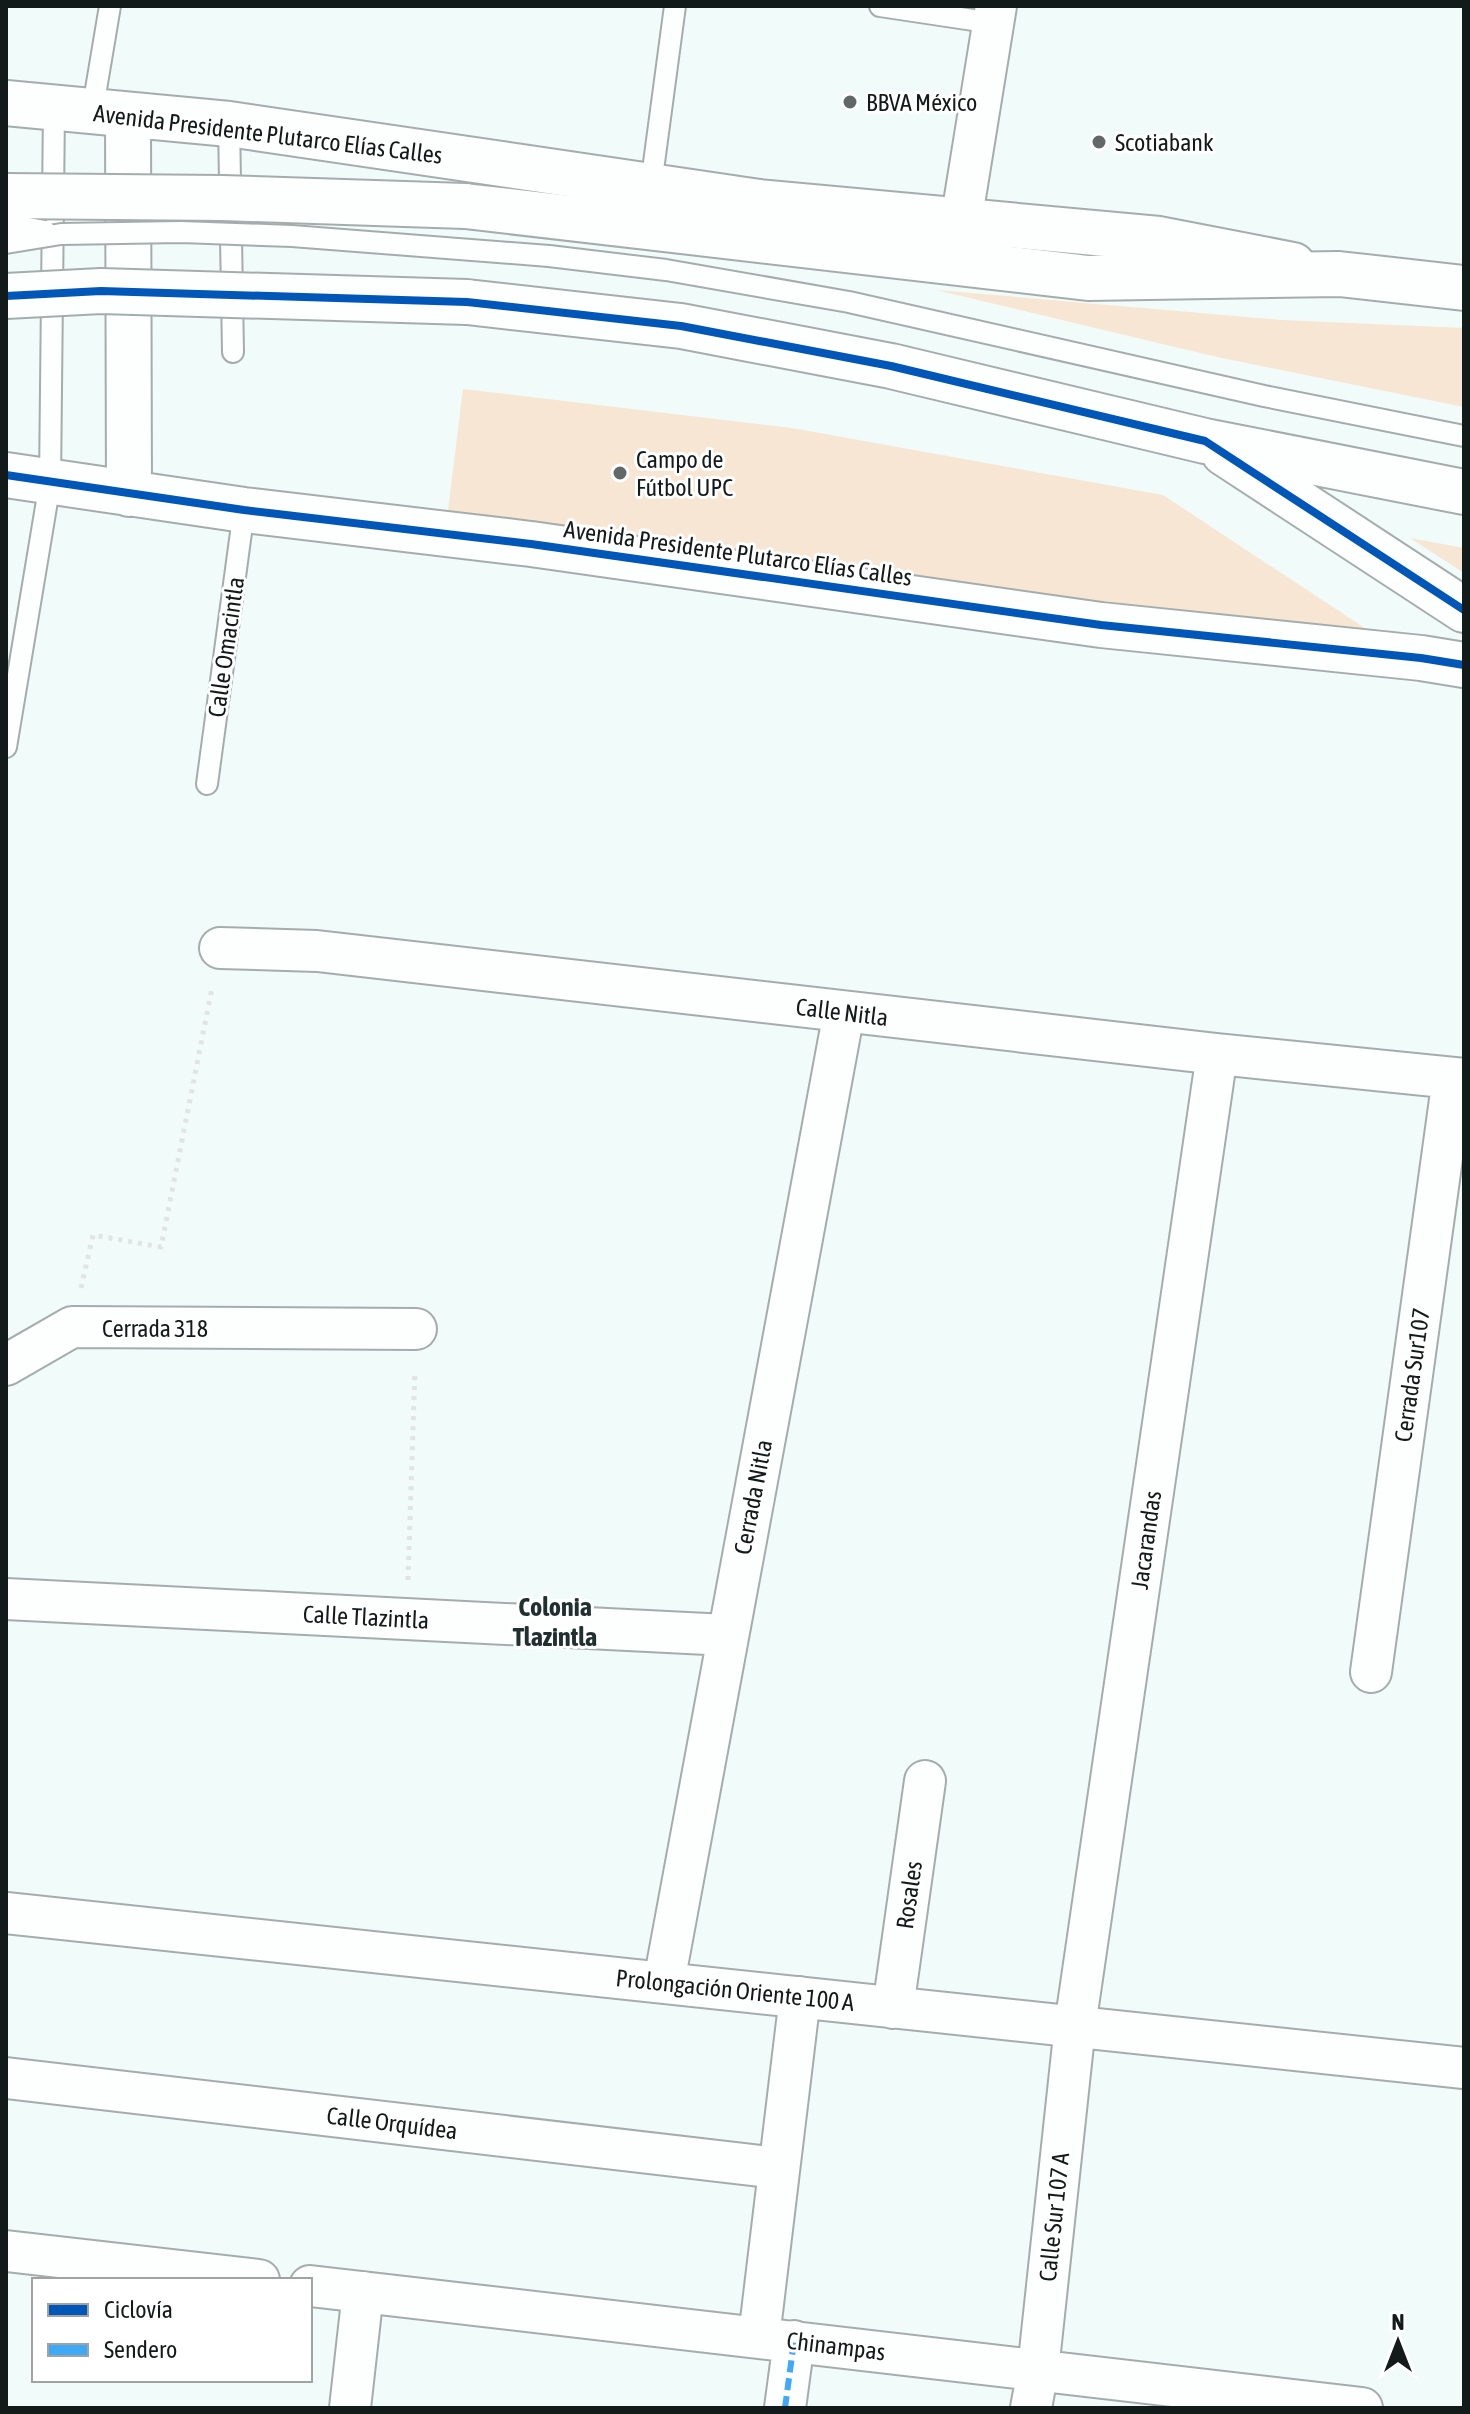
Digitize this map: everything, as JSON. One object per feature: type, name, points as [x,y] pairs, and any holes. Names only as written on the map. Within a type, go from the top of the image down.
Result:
[{"type":"main road","name":"Avenida Presidente Plutarco Elías Calles","points":[[6,103],[229,124],[759,202],[1159,239],[1339,274],[1464,288]]},
{"type":"main road","points":[[91,112],[129,494]]},
{"type":"main road","name":"Avenida Presidente Plutarco Elías Calles","points":[[6,196],[222,198],[465,206],[1088,278],[1339,274]]},
{"type":"main road","points":[[6,296],[101,291],[467,302],[696,329],[891,366],[1205,441],[1464,492]]},
{"type":"main road","points":[[1205,441],[1464,610]]},
{"type":"main road","name":"Avenida Presidente Plutarco Elías Calles","points":[[6,475],[244,510],[531,544],[1101,625],[1464,665]]},
{"type":"street","points":[[961,222],[994,14]]},
{"type":"street","name":"Calle Nitla","points":[[220,948],[317,951],[1217,1054],[1459,1078]]},
{"type":"street","name":"Cerrada Nitla","points":[[664,1982],[844,1012]]},
{"type":"street","name":"Jacarandas","points":[[1075,2026],[1217,1054]]},
{"type":"street","name":"Cerrada Sur107","points":[[1371,1672],[1459,1078]]},
{"type":"street","points":[[6,1365],[72,1327]]},
{"type":"street","name":"Cerrada 318","points":[[72,1327],[416,1329]]},
{"type":"street","name":"Calle Tlazintla","points":[[6,1599],[727,1635]]},
{"type":"street","name":"Rosales","points":[[893,2008],[925,1781]]},
{"type":"street","name":"Prolongación Oriente 100 A","points":[[6,1913],[1464,2068]]},
{"type":"street","points":[[785,2408],[776,2339],[778,2168],[800,1997]]},
{"type":"street","name":"Calle Sur 107 A","points":[[1034,2389],[1075,2026]]},
{"type":"street","name":"Calle Orquídea","points":[[6,2078],[778,2168]]},
{"type":"street","points":[[6,2251],[242,2278]]},
{"type":"street","name":"Chinampas","points":[[312,2286],[776,2339],[1034,2389],[1336,2406]]},
{"type":"street","points":[[350,2408],[363,2292]]},
{"type":"lane","points":[[6,747],[50,483],[91,112],[110,6]]},
{"type":"lane","points":[[651,185],[675,6]]},
{"type":"lane","points":[[880,6],[994,14]]},
{"type":"lane","points":[[229,124],[233,352]]},
{"type":"lane","points":[[6,224],[61,234]]},
{"type":"lane","points":[[6,243],[61,234],[181,232],[292,236],[549,256],[666,270],[849,302],[1264,396],[1464,436]]},
{"type":"lane","name":"Calle Omacintla","points":[[207,784],[244,510]]},
{"type":"path","points":[[406,1619],[416,1329]]},
{"type":"shaded area","points":[[936,290],[1282,320],[1464,328],[1464,407],[1217,357]]},
{"type":"shaded area","points":[[463,389],[792,428],[1163,495],[1401,652],[447,519]]},
{"type":"shaded area","points":[[1410,538],[1464,548],[1464,573]]},
{"type":"marked path","points":[[785,2408],[794,2341]]},
{"type":"cycle path","points":[[6,296],[101,291],[467,302],[681,326],[891,366],[1205,441],[1464,610]]},
{"type":"cycle path","points":[[6,475],[244,510],[531,544],[1101,625],[1464,665]]},
{"type":"place","name":"BBVA México","points":[[850,102]]},
{"type":"place","name":"Scotiabank","points":[[1099,142]]},
{"type":"place","name":"Campo de Fútbol UPC","points":[[620,473]]},
{"type":"district","name":"Colonia Tlazintla","points":[[555,1622]]}]
